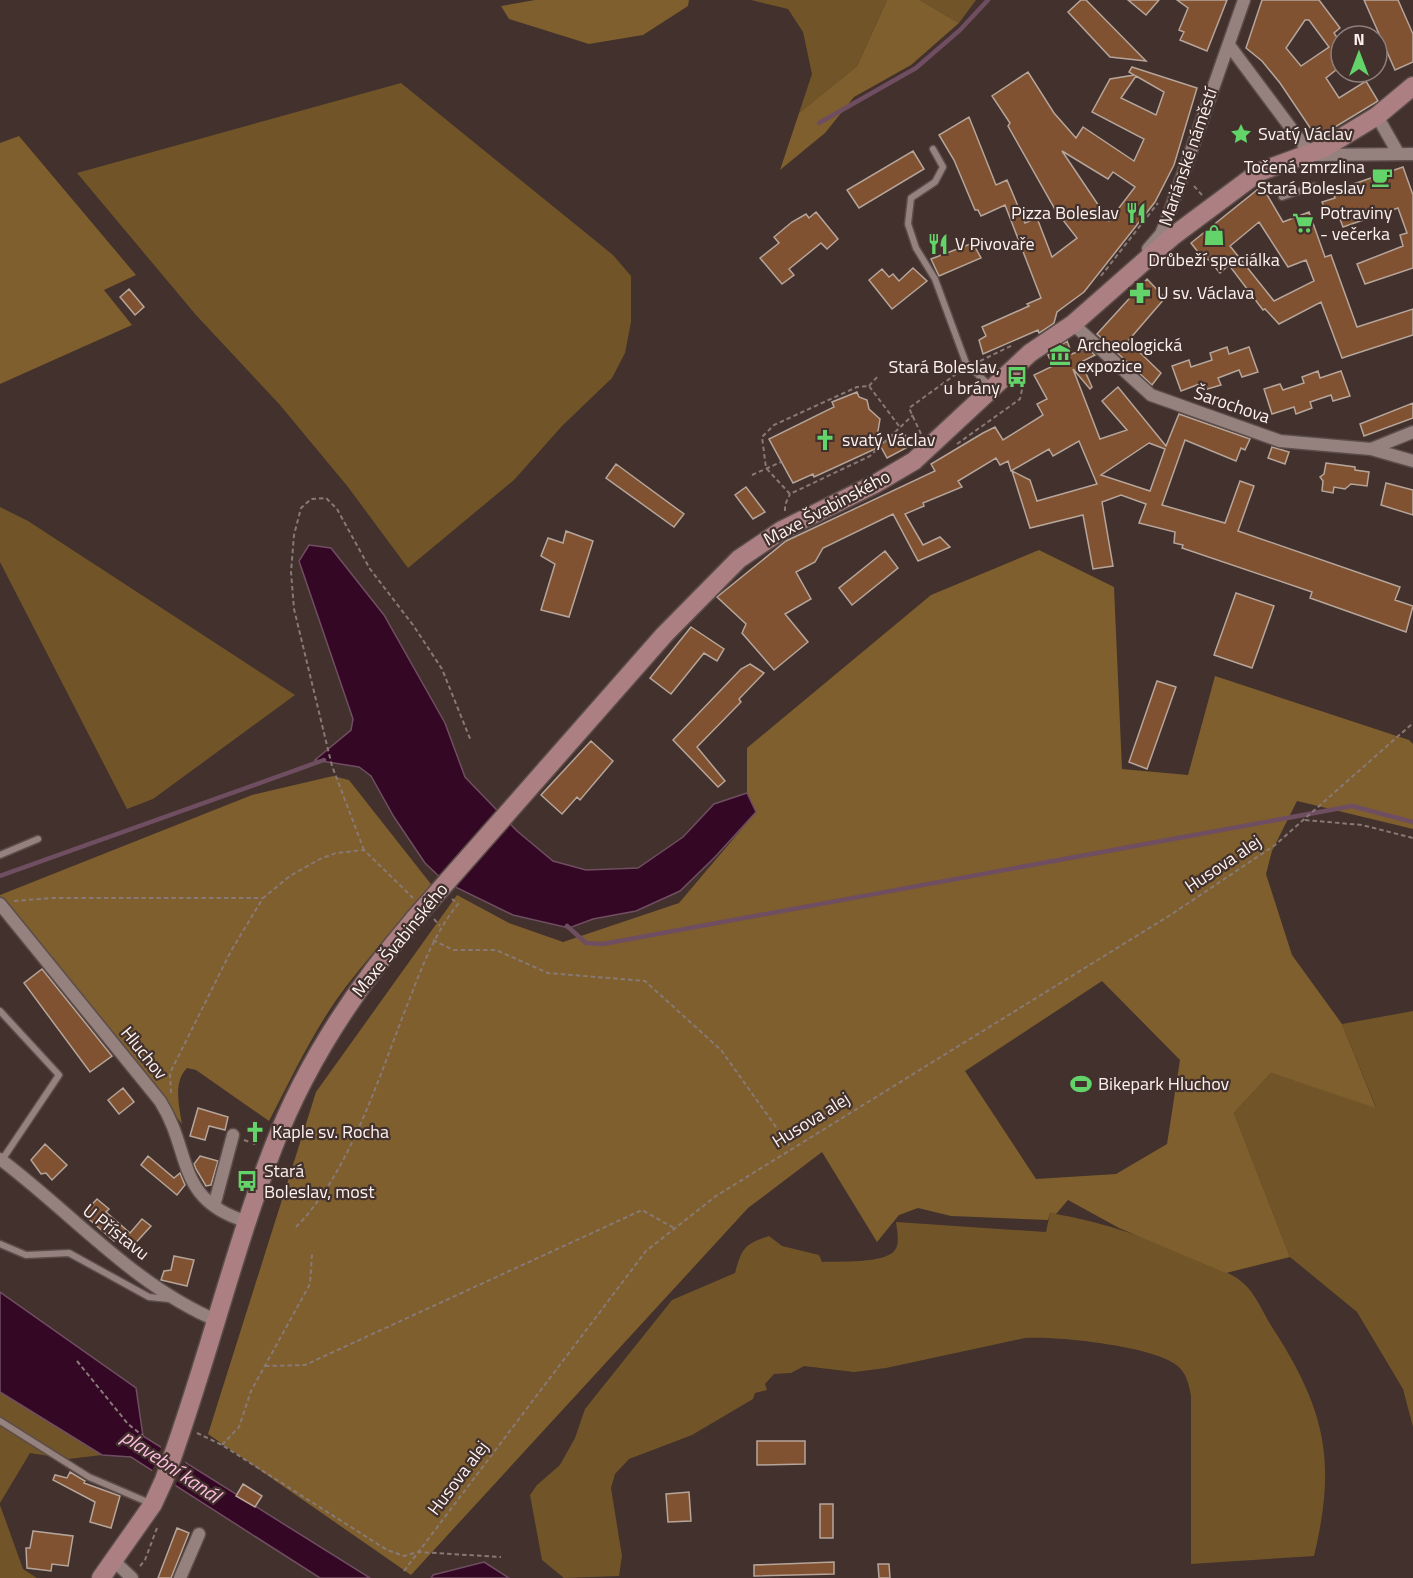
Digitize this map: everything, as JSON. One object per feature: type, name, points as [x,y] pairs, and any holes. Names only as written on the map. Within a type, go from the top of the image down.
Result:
[{"type":"main road","name":"Mariánské náměstí","points":[[1124,278],[1173,236],[1259,172],[1315,158],[1377,116],[1413,86]]},
{"type":"main road","points":[[1073,324],[1107,296],[1124,278]]},
{"type":"main road","name":"Maxe Švabinského","points":[[102,1578],[157,1506],[188,1433],[218,1321],[273,1148],[310,1067],[349,1003],[382,957],[664,635],[739,559],[782,530],[875,484],[914,461],[1030,353],[1073,324]]},
{"type":"street","name":"Mariánské náměstí","points":[[1124,278],[1161,234],[1244,0]]},
{"type":"street","points":[[1229,45],[1315,158],[1413,154]]},
{"type":"street","points":[[1377,116],[1398,153]]},
{"type":"street","name":"Šarochova","points":[[1073,324],[1151,395],[1280,441],[1371,449],[1413,461]]},
{"type":"street","name":"Šarochova","points":[[1371,449],[1413,432]]},
{"type":"street","name":"Hluchov","points":[[5,903],[160,1101],[174,1128],[187,1174],[198,1194],[230,1217],[248,1222]]},
{"type":"street","points":[[214,1206],[233,1135]]},
{"type":"street","name":"U Přístavu","points":[[1,1160],[109,1252],[178,1300],[218,1321]]},
{"type":"street","points":[[180,1578],[199,1534]]},
{"type":"street","points":[[114,1561],[131,1577]]},
{"type":"lane","points":[[933,148],[944,168],[935,182],[911,198],[908,224],[916,248],[935,279],[969,367],[992,388]]},
{"type":"lane","points":[[1282,197],[1314,186]]},
{"type":"lane","points":[[0,855],[38,839]]},
{"type":"lane","points":[[0,1011],[59,1075],[1,1160]]},
{"type":"lane","points":[[0,1244],[26,1255],[69,1253],[149,1297],[178,1300]]},
{"type":"lane","points":[[0,1420],[89,1477],[143,1497],[157,1506]]},
{"type":"path","points":[[1098,280],[1159,202]]},
{"type":"path","points":[[922,438],[909,408],[969,367],[1022,341]]},
{"type":"path","points":[[953,447],[1020,399],[1026,373]]},
{"type":"path","points":[[790,494],[766,468],[762,437],[774,425],[857,387],[869,386],[878,376]]},
{"type":"path","points":[[869,386],[899,426]]},
{"type":"path","points":[[786,517],[785,505],[790,494],[870,456],[913,415]]},
{"type":"path","points":[[752,474],[781,462]]},
{"type":"path","points":[[440,926],[422,912],[364,850],[332,766],[294,609],[291,572],[294,535],[302,508],[310,499],[326,498],[337,509],[370,569],[413,625],[442,669],[471,741]]},
{"type":"path","name":"Husova alej","points":[[404,1571],[646,1251],[716,1196],[1172,914],[1275,845],[1413,723]]},
{"type":"path","points":[[1305,819],[1362,825],[1413,838]]},
{"type":"path","points":[[171,1095],[170,1073],[226,960],[263,898],[290,876],[320,859],[336,853],[364,850]]},
{"type":"path","points":[[5,903],[53,898],[263,898]]},
{"type":"path","points":[[296,1227],[315,1208],[342,1164],[433,940],[440,926],[458,904]]},
{"type":"path","points":[[433,940],[453,950],[496,950],[548,973],[645,981],[721,1050],[791,1148]]},
{"type":"path","points":[[265,1366],[304,1365],[642,1210],[675,1229]]},
{"type":"path","points":[[222,1445],[239,1427],[251,1390],[310,1284],[312,1254]]},
{"type":"path","points":[[77,1361],[128,1424],[143,1436]]},
{"type":"path","points":[[188,1433],[208,1438],[222,1445],[387,1550],[404,1556],[418,1552],[501,1557]]},
{"type":"path","points":[[131,1577],[145,1560],[157,1506]]},
{"type":"shaded area","points":[[535,0],[689,0],[688,6],[643,35],[589,44],[509,19],[501,6]]},
{"type":"shaded area","points":[[751,0],[887,0],[857,66],[799,113],[812,74],[803,32],[788,9]]},
{"type":"shaded area","points":[[887,0],[920,0],[959,23],[911,65],[854,97],[825,133],[780,170],[799,113],[857,66]]},
{"type":"shaded area","points":[[920,0],[976,0],[959,23]]},
{"type":"shaded area","points":[[401,83],[613,255],[631,276],[631,322],[625,353],[612,378],[562,426],[514,480],[408,568],[348,487],[280,405],[196,315],[77,173]]},
{"type":"shaded area","points":[[19,136],[136,275],[104,290],[132,325],[0,384],[0,143]]},
{"type":"shaded area","points":[[0,507],[28,521],[295,695],[153,799],[127,809],[0,562]]},
{"type":"shaded area","points":[[1039,550],[1114,587],[1122,769],[1188,775],[1215,676],[1409,740],[1413,744],[1413,829],[1297,801],[1272,851],[1266,874],[1292,955],[1342,1024],[1376,1108],[1271,1073],[1234,1113],[1290,1257],[1226,1273],[1119,1228],[1068,1200],[1056,1214],[1050,1213],[1048,1220],[951,1216],[918,1208],[899,1215],[877,1242],[822,1152],[748,1208],[411,1575],[208,1434],[316,1092],[457,895],[509,923],[563,942],[679,903],[756,812],[747,793],[747,748],[931,595]],"holes":[[[1102,981],[1180,1060],[1167,1144],[1116,1174],[1036,1179],[965,1071]]]},
{"type":"shaded area","points":[[333,776],[349,780],[434,888],[358,971],[336,1000],[269,1121],[196,1070],[187,1068],[178,1087],[182,1124],[15,913],[0,899],[0,895],[252,795]]},
{"type":"shaded area","points":[[1413,1011],[1413,1427],[1403,1389],[1357,1312],[1290,1257],[1234,1113],[1271,1073],[1376,1107],[1342,1024]]},
{"type":"shaded area","points":[[1050,1213],[1132,1233],[1171,1248],[1231,1274],[1251,1291],[1304,1384],[1315,1410],[1322,1436],[1325,1491],[1314,1556],[1191,1564],[1191,1396],[1182,1370],[1163,1358],[1125,1347],[1080,1341],[1025,1338],[886,1368],[854,1372],[804,1366],[791,1373],[774,1374],[765,1384],[767,1390],[755,1393],[753,1399],[692,1435],[629,1459],[615,1474],[611,1488],[622,1556],[619,1576],[564,1578],[542,1560],[530,1495],[537,1485],[560,1465],[575,1438],[585,1409],[672,1300],[735,1273],[742,1252],[749,1245],[769,1236],[782,1246],[819,1255],[822,1262],[872,1260],[890,1254],[897,1247],[896,1222],[1046,1232]]},
{"type":"shaded area","points":[[0,1392],[102,1455],[68,1459],[30,1453],[0,1503]]},
{"type":"shaded area","points":[[0,1505],[23,1569],[37,1578],[0,1578]]},
{"type":"water","points":[[309,545],[331,548],[384,615],[445,723],[465,777],[517,831],[553,861],[586,870],[638,868],[683,837],[714,804],[747,793],[756,812],[680,891],[636,911],[593,919],[569,928],[513,915],[445,882],[425,863],[394,817],[371,776],[359,767],[315,760],[351,730],[353,719],[299,561]]},
{"type":"water","name":"plavební kanál","points":[[0,1292],[136,1388],[143,1436],[370,1578],[320,1578],[131,1457],[102,1455],[0,1392]]},
{"type":"water","points":[[484,1562],[509,1578],[431,1578],[433,1575]]},
{"type":"pier","points":[[162,1445],[186,1460],[174,1489],[151,1474]]},
{"type":"building","points":[[1081,0],[1086,0],[1146,61],[1110,57],[1068,12]]},
{"type":"building","points":[[1128,0],[1159,0],[1146,15]]},
{"type":"building","points":[[1177,0],[1227,0],[1207,51],[1180,40],[1184,32],[1179,30],[1188,8]]},
{"type":"building","points":[[1262,0],[1319,0],[1337,24],[1329,24],[1329,47],[1329,76],[1326,78],[1329,84],[1339,98],[1361,84],[1368,84],[1378,101],[1317,138],[1280,83],[1262,61],[1246,48]],"holes":[[[1305,20],[1309,20],[1329,47],[1301,66],[1286,48]]]},
{"type":"building","points":[[1364,0],[1398,0],[1413,34],[1413,62],[1395,70],[1389,56],[1389,24],[1375,24]]},
{"type":"building","points":[[1132,67],[1197,88],[1174,165],[1155,202],[1084,292],[1057,312],[1054,323],[1039,333],[1038,330],[983,354],[979,340],[986,336],[982,327],[1029,306],[1027,304],[1041,298],[1005,205],[981,216],[978,210],[975,210],[954,160],[939,135],[969,117],[996,185],[1007,180],[1025,223],[1037,218],[1052,257],[1077,238],[1056,211],[1008,126],[1010,123],[992,96],[1028,72],[1054,113],[1076,138],[1083,127],[1134,161],[1144,139],[1092,112],[1110,79],[1134,75],[1129,72]],"holes":[[[1136,76],[1164,92],[1156,115],[1121,98]],[[1062,151],[1108,179],[1113,172],[1135,187],[1109,221]]]},
{"type":"building","points":[[913,151],[924,169],[859,208],[847,190]]},
{"type":"building","points":[[1403,167],[1413,195],[1413,268],[1365,284],[1357,264],[1403,246],[1400,235],[1407,233],[1398,208],[1343,227],[1337,211],[1327,215],[1322,202],[1335,198],[1333,191]]},
{"type":"building","points":[[1262,186],[1283,222],[1309,212],[1325,257],[1331,255],[1357,327],[1413,309],[1413,335],[1342,358],[1321,302],[1279,324],[1265,309],[1263,310],[1229,265],[1220,273],[1208,259],[1205,261],[1191,243]],"holes":[[[1259,222],[1288,267],[1306,260],[1314,281],[1274,301],[1230,246]]]},
{"type":"building","points":[[816,212],[838,239],[827,249],[821,243],[789,269],[794,275],[782,284],[760,258],[779,243],[774,237],[792,222],[806,214],[809,218]]},
{"type":"building","points":[[973,243],[981,258],[939,276],[931,259]]},
{"type":"building","points":[[913,268],[927,281],[892,309],[869,280],[882,269],[889,277],[893,274],[899,281]]},
{"type":"building","points":[[1147,279],[1165,298],[1128,341],[1161,373],[1152,385],[1097,334]]},
{"type":"building","points":[[129,289],[144,307],[135,315],[120,297]]},
{"type":"building","points":[[1067,341],[1072,354],[1087,348],[1095,355],[1081,362],[1092,387],[1090,389],[1073,369],[1100,439],[1127,430],[1102,401],[1118,387],[1166,446],[1179,414],[1250,439],[1245,450],[1241,448],[1236,461],[1185,440],[1162,505],[1225,523],[1240,481],[1254,486],[1238,531],[1400,587],[1395,600],[1413,606],[1406,632],[1310,598],[1312,592],[1182,548],[1183,545],[1174,543],[1175,532],[1139,523],[1146,504],[1121,495],[1102,502],[1113,566],[1093,569],[1083,515],[1030,528],[1012,471],[1030,480],[1037,501],[1097,484],[1079,441],[1053,456],[1049,449],[1011,471],[1008,461],[1000,465],[996,458],[958,481],[962,487],[923,503],[924,506],[905,514],[923,545],[940,537],[950,547],[918,561],[893,514],[823,548],[815,562],[796,572],[811,599],[785,614],[808,642],[774,670],[742,633],[746,624],[717,597],[786,541],[935,471],[931,464],[995,427],[1003,440],[1043,415],[1037,404],[1047,399],[1034,375],[1053,366],[1048,355]],"holes":[[[1149,443],[1165,449],[1150,491],[1101,475]]]},
{"type":"building","points":[[1227,347],[1229,354],[1249,347],[1258,372],[1242,377],[1239,370],[1218,378],[1221,385],[1204,390],[1202,383],[1181,391],[1172,366],[1189,360],[1191,367],[1212,360],[1210,353]]},
{"type":"building","points":[[1318,371],[1320,378],[1341,371],[1350,396],[1333,401],[1331,395],[1310,402],[1312,408],[1296,414],[1294,407],[1272,414],[1264,389],[1280,384],[1283,390],[1304,383],[1302,377]]},
{"type":"building","name":"svatý Václav","points":[[857,392],[859,397],[867,400],[869,409],[880,419],[875,449],[814,477],[813,474],[793,483],[769,439],[834,407],[832,402]]},
{"type":"building","points":[[1413,403],[1413,418],[1364,436],[1360,424]]},
{"type":"building","points":[[895,434],[905,435],[908,441],[906,448],[887,458],[880,445]]},
{"type":"building","points":[[1272,447],[1289,452],[1285,464],[1268,458]]},
{"type":"building","points":[[1326,463],[1355,467],[1355,470],[1369,472],[1367,486],[1351,484],[1345,489],[1334,487],[1333,493],[1322,491],[1323,481],[1320,477],[1324,474]]},
{"type":"building","points":[[616,464],[684,514],[674,527],[606,478]]},
{"type":"building","points":[[1386,483],[1413,490],[1413,515],[1381,505]]},
{"type":"building","points":[[746,487],[765,512],[753,519],[735,495]]},
{"type":"building","points":[[566,531],[593,541],[569,617],[541,610],[555,564],[541,556],[548,538],[563,543]]},
{"type":"building","points":[[885,551],[898,568],[852,605],[839,588]]},
{"type":"building","points":[[1236,593],[1274,606],[1252,668],[1214,655]]},
{"type":"building","points":[[691,627],[724,649],[717,661],[704,653],[671,694],[650,678]]},
{"type":"building","points":[[750,664],[764,673],[739,699],[741,702],[697,747],[725,781],[718,787],[673,740],[741,669]]},
{"type":"building","points":[[1157,681],[1176,687],[1147,769],[1129,762]]},
{"type":"building","points":[[591,741],[613,761],[580,800],[577,797],[562,814],[541,795]]},
{"type":"building","points":[[42,969],[112,1056],[90,1072],[24,983]]},
{"type":"building","points":[[123,1088],[134,1102],[119,1114],[108,1100]]},
{"type":"building","points":[[198,1108],[228,1117],[225,1130],[209,1126],[205,1140],[190,1136]]},
{"type":"building","points":[[45,1144],[67,1165],[52,1180],[46,1173],[41,1174],[31,1160]]},
{"type":"building","points":[[148,1156],[174,1178],[180,1173],[185,1185],[177,1195],[141,1165]]},
{"type":"building","points":[[200,1156],[218,1161],[211,1185],[206,1186],[194,1164]]},
{"type":"building","points":[[97,1199],[109,1209],[106,1212],[130,1233],[142,1219],[151,1226],[130,1249],[117,1238],[114,1241],[83,1214]]},
{"type":"building","points":[[174,1256],[194,1260],[187,1286],[161,1280],[164,1271],[171,1270]]},
{"type":"building","points":[[757,1441],[805,1441],[805,1464],[757,1465]]},
{"type":"building","points":[[70,1472],[85,1481],[84,1483],[120,1496],[111,1528],[90,1522],[95,1502],[53,1480],[55,1475],[67,1478]]},
{"type":"building","points":[[243,1484],[262,1496],[255,1507],[236,1496]]},
{"type":"building","points":[[689,1492],[691,1521],[668,1522],[666,1494]]},
{"type":"building","points":[[820,1504],[833,1504],[833,1538],[820,1538]]},
{"type":"building","points":[[177,1528],[189,1533],[171,1578],[158,1578]]},
{"type":"building","points":[[33,1531],[73,1536],[68,1566],[52,1564],[51,1571],[27,1568],[26,1548],[30,1548]]},
{"type":"building","points":[[834,1562],[834,1574],[754,1576],[754,1565]]},
{"type":"building","points":[[878,1564],[889,1564],[890,1578],[879,1578]]},
{"type":"waterway","points":[[819,123],[916,68],[960,30],[988,0]]},
{"type":"waterway","points":[[0,876],[324,760]]},
{"type":"waterway","points":[[567,926],[586,943],[603,944],[1352,806],[1413,822]]},
{"type":"place","name":"Svatý Václav","points":[[1241,134]]},
{"type":"place","name":"Točená zmrzlina Stará Boleslav","points":[[1382,177]]},
{"type":"place","name":"Pizza Boleslav","points":[[1136,213]]},
{"type":"place","name":"Potraviny - večerka","points":[[1303,223]]},
{"type":"place","name":"Drůbeží speciálka","points":[[1214,235]]},
{"type":"place","name":"V Pivovaře","points":[[938,244]]},
{"type":"place","name":"U sv. Václava","points":[[1140,293]]},
{"type":"place","name":"Archeologická expozice","points":[[1060,355]]},
{"type":"place","name":"Stará Boleslav, u brány","points":[[1017,377]]},
{"type":"place","name":"svatý Václav","points":[[825,440]]},
{"type":"place","name":"Bikepark Hluchov","points":[[1081,1084]]},
{"type":"place","name":"Kaple sv. Rocha","points":[[255,1132]]},
{"type":"place","name":"Stará Boleslav, most","points":[[247,1181]]}]
